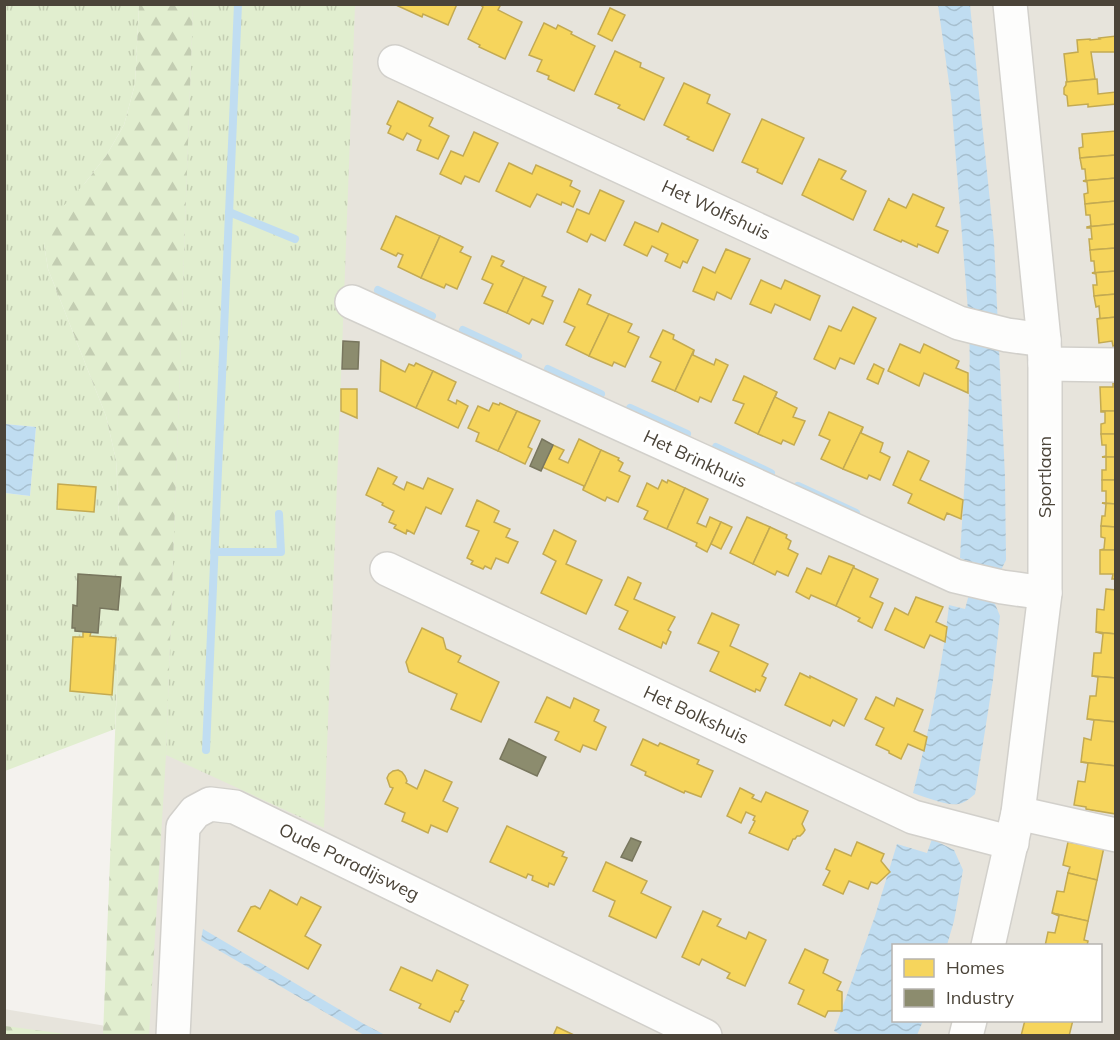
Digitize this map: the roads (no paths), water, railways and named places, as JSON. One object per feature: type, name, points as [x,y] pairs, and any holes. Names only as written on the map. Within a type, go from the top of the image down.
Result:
[{"type":"street","name":"Sportlaan","points":[[988,944],[1015,828],[1045,593],[1045,352],[1010,4]]},
{"type":"street","name":"Het Wolfshuis","points":[[395,62],[959,322],[1007,335],[1045,352],[1116,365]]},
{"type":"street","name":"Het Brinkhuis","points":[[351,302],[955,576],[1002,587],[1045,593]]},
{"type":"street","name":"Het Bolkshuis","points":[[387,569],[913,817],[960,830],[1015,828],[1116,836]]},
{"type":"street","name":"Oude Paradijsweg","points":[[173,1035],[183,827],[195,812],[210,804],[235,807],[705,1035]]},
{"type":"water","points":[[938,5],[970,5],[994,241],[1005,477],[1006,560],[998,576],[993,599],[1000,616],[993,680],[975,794],[957,804],[913,793],[943,653],[949,605],[965,609],[977,565],[960,558],[969,411],[969,323],[951,97]]},
{"type":"water","points":[[5,424],[36,427],[30,496],[5,493]]},
{"type":"water","points":[[932,839],[954,850],[963,870],[947,944],[892,944],[892,1022],[923,1022],[917,1035],[843,1036],[834,1031],[875,916],[897,844],[927,853]]},
{"type":"water","points":[[203,929],[385,1035],[364,1035],[201,940]]},
{"type":"waterway","points":[[206,750],[238,4]]},
{"type":"waterway","points":[[229,212],[295,239]]},
{"type":"waterway","points":[[378,290],[432,316]]},
{"type":"waterway","points":[[463,330],[518,356]]},
{"type":"waterway","points":[[548,369],[601,394]]},
{"type":"waterway","points":[[630,408],[687,434]]},
{"type":"waterway","points":[[716,447],[771,473]]},
{"type":"waterway","points":[[798,486],[856,513]]},
{"type":"waterway","points":[[214,552],[281,552],[279,514]]}]
